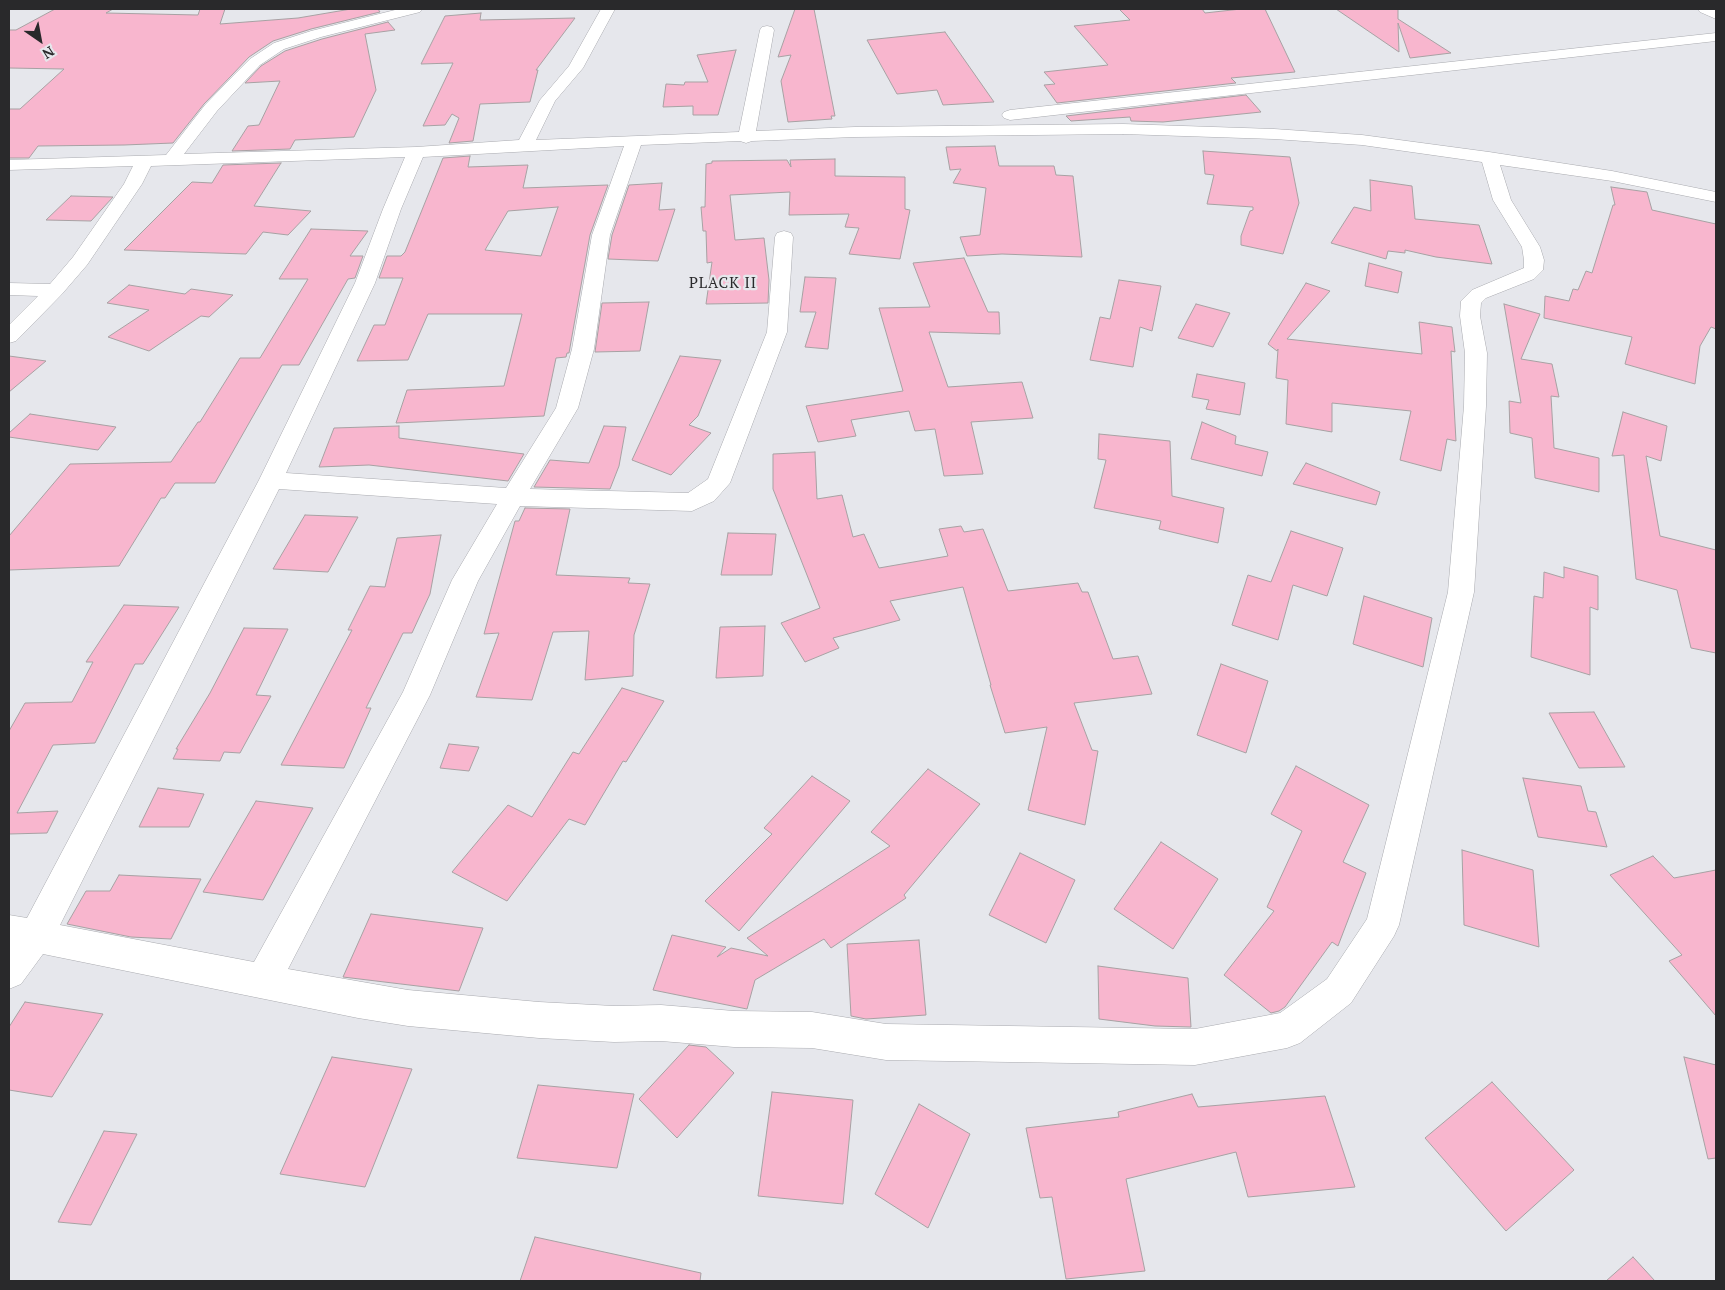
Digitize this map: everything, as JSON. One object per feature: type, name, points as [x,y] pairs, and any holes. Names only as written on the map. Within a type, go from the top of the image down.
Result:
[{"type":"street","points":[[172,160],[212,108],[238,79],[255,62],[279,46],[316,34],[415,9]]},
{"type":"street","points":[[525,145],[548,100],[576,68],[608,9]]},
{"type":"street","points":[[1706,9],[1716,14]]},
{"type":"street","points":[[746,138],[767,30]]},
{"type":"street","points":[[855,132],[1716,37]]},
{"type":"street","points":[[9,165],[416,152],[525,145],[746,138],[855,132],[1123,129],[1264,133],[1362,140],[1612,176],[1716,198]]},
{"type":"street","points":[[263,980],[416,695],[465,580],[512,497],[567,408],[583,349],[602,234],[634,142]]},
{"type":"street","points":[[9,972],[22,934],[271,480],[365,283],[416,152]]},
{"type":"street","points":[[22,934],[408,1008],[595,1023],[661,1024],[734,1029],[812,1030],[886,1042],[1195,1046],[1288,1030],[1339,991],[1382,925],[1461,592],[1475,406],[1476,353],[1470,316],[1471,301],[1479,294],[1527,275],[1533,270],[1534,260],[1531,247],[1502,200],[1489,157]]},
{"type":"street","points":[[9,337],[55,290],[80,261],[133,184],[145,160]]},
{"type":"street","points":[[271,480],[512,497],[692,502],[705,496],[718,483],[777,332],[784,237]]},
{"type":"street","points":[[9,289],[55,290]]},
{"type":"building","points":[[55,9],[113,9],[106,13],[198,15],[200,9],[225,9],[220,24],[298,18],[351,9],[378,9],[380,12],[311,29],[273,41],[249,57],[204,104],[173,143],[38,146],[29,158],[9,158],[9,109],[20,109],[64,69],[9,68],[9,30],[16,30]]},
{"type":"building","points":[[795,9],[814,9],[835,116],[831,116],[832,119],[788,122],[781,81],[791,55],[778,57]]},
{"type":"building","points":[[1119,9],[1202,9],[1205,13],[1241,9],[1265,9],[1295,72],[1231,78],[1236,83],[1057,103],[1044,85],[1055,84],[1044,72],[1108,65],[1074,26],[1130,20]]},
{"type":"building","points":[[1336,9],[1398,9],[1398,19],[1451,53],[1410,58],[1398,23],[1399,52]]},
{"type":"building","points":[[481,13],[480,20],[575,18],[536,70],[538,70],[530,102],[480,104],[473,141],[449,143],[459,118],[452,114],[445,125],[423,126],[453,63],[421,64],[445,16]]},
{"type":"building","points":[[388,22],[395,30],[365,34],[376,90],[354,137],[295,140],[290,149],[232,151],[248,126],[259,125],[280,81],[245,83],[261,66],[285,51],[322,39]]},
{"type":"building","points":[[945,32],[994,102],[943,105],[937,90],[897,94],[867,40]]},
{"type":"building","points":[[736,50],[718,115],[693,115],[693,106],[663,107],[666,84],[684,85],[685,82],[708,82],[697,55]]},
{"type":"building","points":[[1246,95],[1261,112],[1163,122],[1131,121],[1130,117],[1071,121],[1066,116]]},
{"type":"building","points":[[995,146],[999,166],[1054,166],[1056,175],[1073,176],[1082,257],[1002,254],[967,256],[960,237],[980,235],[986,188],[953,183],[961,169],[950,170],[946,147]]},
{"type":"building","points":[[1203,151],[1290,157],[1299,203],[1283,254],[1241,245],[1241,236],[1253,207],[1207,204],[1214,175],[1205,174]]},
{"type":"building","points":[[470,156],[468,167],[528,165],[523,188],[608,185],[590,235],[569,353],[567,353],[566,357],[556,358],[544,416],[396,423],[407,390],[504,386],[522,314],[428,314],[408,360],[357,361],[374,325],[385,325],[403,278],[379,278],[387,256],[401,256],[405,252],[443,158]],"holes":[[[558,207],[541,256],[485,250],[508,211]]]},
{"type":"building","points":[[835,159],[835,176],[905,177],[905,209],[910,210],[900,259],[849,254],[859,228],[845,227],[849,214],[789,215],[790,192],[730,195],[735,240],[764,238],[769,280],[768,303],[706,304],[712,262],[707,263],[706,231],[703,231],[701,207],[705,207],[706,164],[712,163],[712,161],[787,160],[791,167],[790,160]]},
{"type":"building","points":[[281,163],[254,206],[311,211],[288,235],[263,232],[246,254],[124,250],[192,182],[212,183],[223,165]]},
{"type":"building","points":[[1370,180],[1412,186],[1415,219],[1479,225],[1492,264],[1436,257],[1405,250],[1405,253],[1388,251],[1386,259],[1331,243],[1354,207],[1371,211]]},
{"type":"building","points":[[662,183],[659,210],[675,209],[658,261],[608,259],[612,235],[629,185]]},
{"type":"building","points":[[1611,187],[1647,192],[1652,210],[1716,224],[1716,329],[1711,327],[1700,346],[1695,384],[1625,364],[1632,337],[1544,318],[1545,296],[1569,301],[1573,289],[1578,290],[1586,271],[1592,273],[1613,205],[1615,205]]},
{"type":"building","points":[[71,196],[113,197],[91,221],[46,220]]},
{"type":"building","points":[[311,229],[368,231],[350,256],[363,256],[355,278],[348,279],[299,365],[282,365],[215,483],[175,483],[165,498],[161,498],[119,566],[9,570],[9,536],[70,464],[171,462],[198,422],[200,422],[240,358],[260,358],[308,279],[279,279]]},
{"type":"building","points":[[964,258],[988,312],[999,312],[1000,334],[929,332],[948,387],[1022,382],[1033,418],[971,422],[983,474],[944,476],[935,429],[915,431],[909,411],[851,420],[856,436],[818,442],[806,406],[903,391],[879,308],[930,307],[913,263]]},
{"type":"building","points":[[1369,263],[1402,272],[1398,293],[1365,286]]},
{"type":"building","points":[[805,277],[836,278],[828,349],[805,347],[816,312],[800,312]]},
{"type":"building","points":[[1119,280],[1161,286],[1152,331],[1140,327],[1133,367],[1090,360],[1100,317],[1110,319]]},
{"type":"building","points":[[1306,283],[1330,291],[1287,339],[1422,354],[1419,322],[1452,327],[1455,352],[1451,351],[1456,441],[1447,439],[1441,471],[1400,460],[1411,411],[1332,403],[1332,432],[1286,424],[1288,380],[1276,378],[1278,349],[1277,351],[1268,344]]},
{"type":"building","points":[[129,285],[185,294],[191,289],[233,295],[209,317],[201,316],[149,351],[108,337],[149,310],[107,303]]},
{"type":"building","points":[[649,302],[640,351],[595,352],[602,303]]},
{"type":"building","points":[[1196,304],[1230,313],[1213,347],[1178,338]]},
{"type":"building","points":[[1504,304],[1540,314],[1521,359],[1552,364],[1559,397],[1551,396],[1554,448],[1599,458],[1599,492],[1535,478],[1532,438],[1510,433],[1509,401],[1521,403]]},
{"type":"building","points":[[9,356],[46,361],[9,392]]},
{"type":"building","points":[[680,356],[721,360],[698,416],[689,425],[711,433],[671,475],[632,460]]},
{"type":"building","points":[[1197,374],[1245,383],[1240,415],[1206,409],[1209,400],[1192,397]]},
{"type":"building","points":[[1623,412],[1667,426],[1661,461],[1646,456],[1660,536],[1716,550],[1716,653],[1691,648],[1677,590],[1636,579],[1624,455],[1612,456]]},
{"type":"building","points":[[30,414],[116,427],[98,450],[9,437],[9,433]]},
{"type":"building","points":[[1202,422],[1236,436],[1235,444],[1268,452],[1262,476],[1191,459]]},
{"type":"building","points":[[399,426],[399,438],[524,454],[508,481],[369,465],[319,467],[334,428]]},
{"type":"building","points":[[604,426],[626,427],[619,466],[610,489],[534,487],[550,460],[589,463]]},
{"type":"building","points":[[1099,434],[1170,441],[1172,496],[1224,508],[1218,543],[1159,529],[1161,521],[1094,508],[1106,460],[1098,459]]},
{"type":"building","points":[[815,452],[817,499],[842,495],[853,537],[864,534],[879,568],[948,556],[939,529],[961,526],[964,532],[983,529],[1008,591],[1078,583],[1082,592],[1088,592],[1113,659],[1138,656],[1152,694],[1074,703],[1092,750],[1098,751],[1085,825],[1028,810],[1047,727],[1005,733],[963,587],[890,601],[900,620],[833,638],[839,648],[805,662],[781,623],[820,608],[773,489],[773,454]]},
{"type":"building","points":[[1306,463],[1380,492],[1376,505],[1293,484]]},
{"type":"building","points":[[525,508],[570,509],[556,575],[630,578],[628,583],[650,584],[634,635],[633,676],[585,680],[589,631],[553,632],[532,700],[476,697],[499,633],[484,634],[515,521],[519,521]]},
{"type":"building","points":[[305,515],[358,517],[328,572],[273,569]]},
{"type":"building","points":[[1291,531],[1343,548],[1327,596],[1293,585],[1278,640],[1232,625],[1248,575],[1271,582]]},
{"type":"building","points":[[728,533],[776,534],[772,575],[721,575]]},
{"type":"building","points":[[441,535],[430,594],[412,633],[403,633],[366,708],[371,708],[344,768],[281,765],[352,630],[348,630],[370,586],[385,587],[397,538]]},
{"type":"building","points":[[1564,567],[1598,576],[1598,610],[1590,607],[1590,675],[1531,657],[1534,596],[1543,598],[1544,572],[1564,578]]},
{"type":"building","points":[[1364,596],[1432,618],[1423,667],[1353,644]]},
{"type":"building","points":[[124,605],[179,607],[143,664],[135,664],[95,743],[53,745],[17,813],[58,811],[47,833],[9,834],[9,731],[25,703],[72,702],[93,662],[86,662]]},
{"type":"building","points":[[765,626],[763,676],[716,678],[720,627]]},
{"type":"building","points":[[244,628],[288,629],[256,695],[271,696],[240,753],[224,752],[220,761],[173,759],[178,749],[176,749],[210,693]]},
{"type":"building","points":[[1221,664],[1268,681],[1246,753],[1197,735]]},
{"type":"building","points":[[622,688],[664,701],[626,762],[623,761],[585,825],[569,819],[507,901],[452,872],[508,805],[532,817],[573,752],[579,754]]},
{"type":"building","points":[[1594,712],[1625,767],[1579,768],[1549,713]]},
{"type":"building","points":[[449,744],[479,747],[469,771],[440,768]]},
{"type":"building","points":[[1296,766],[1369,805],[1343,862],[1366,873],[1338,946],[1332,942],[1285,1007],[1271,1013],[1224,975],[1274,911],[1267,907],[1302,831],[1271,814]]},
{"type":"building","points":[[928,769],[980,804],[904,895],[906,898],[831,948],[824,939],[755,980],[747,1009],[653,990],[672,935],[726,947],[717,957],[731,948],[768,956],[747,938],[890,846],[871,832]]},
{"type":"building","points":[[812,776],[850,801],[739,931],[705,901],[772,834],[764,828]]},
{"type":"building","points":[[1523,778],[1581,786],[1588,811],[1596,812],[1607,847],[1538,837]]},
{"type":"building","points":[[158,788],[204,794],[189,827],[139,827]]},
{"type":"building","points":[[256,801],[313,808],[263,900],[203,892]]},
{"type":"building","points":[[1161,842],[1218,879],[1173,949],[1114,909]]},
{"type":"building","points":[[1462,850],[1533,870],[1539,947],[1464,925]]},
{"type":"building","points":[[1020,853],[1075,880],[1046,943],[989,915]]},
{"type":"building","points":[[1653,856],[1674,878],[1716,870],[1716,1016],[1669,961],[1682,955],[1610,875]]},
{"type":"building","points":[[119,875],[201,879],[171,939],[131,937],[67,924],[86,891],[110,891]]},
{"type":"building","points":[[371,914],[483,928],[459,991],[343,977]]},
{"type":"building","points":[[919,940],[926,1015],[866,1019],[851,1016],[847,944]]},
{"type":"building","points":[[1098,966],[1188,978],[1191,1027],[1155,1026],[1099,1019]]},
{"type":"building","points":[[25,1002],[103,1014],[52,1097],[9,1090],[9,1027]]},
{"type":"building","points":[[689,1045],[706,1047],[734,1073],[677,1138],[639,1099]]},
{"type":"building","points":[[332,1057],[412,1069],[365,1187],[280,1174]]},
{"type":"building","points":[[1684,1057],[1716,1065],[1716,1158],[1708,1159]]},
{"type":"building","points":[[1492,1082],[1574,1170],[1506,1231],[1425,1138]]},
{"type":"building","points":[[538,1085],[634,1094],[617,1168],[517,1158]]},
{"type":"building","points":[[772,1092],[853,1100],[843,1204],[758,1196]]},
{"type":"building","points":[[1192,1094],[1198,1107],[1325,1096],[1355,1187],[1248,1197],[1236,1152],[1126,1179],[1145,1271],[1066,1279],[1052,1197],[1040,1198],[1026,1128],[1119,1117],[1118,1112]]},
{"type":"building","points":[[919,1104],[970,1134],[928,1228],[875,1194]]},
{"type":"building","points":[[104,1131],[137,1134],[91,1225],[58,1222]]},
{"type":"building","points":[[535,1237],[701,1273],[700,1281],[520,1281]]},
{"type":"building","points":[[1633,1257],[1655,1281],[1606,1281]]},
{"type":"district","name":"PLACK II","points":[[723,284]]}]
